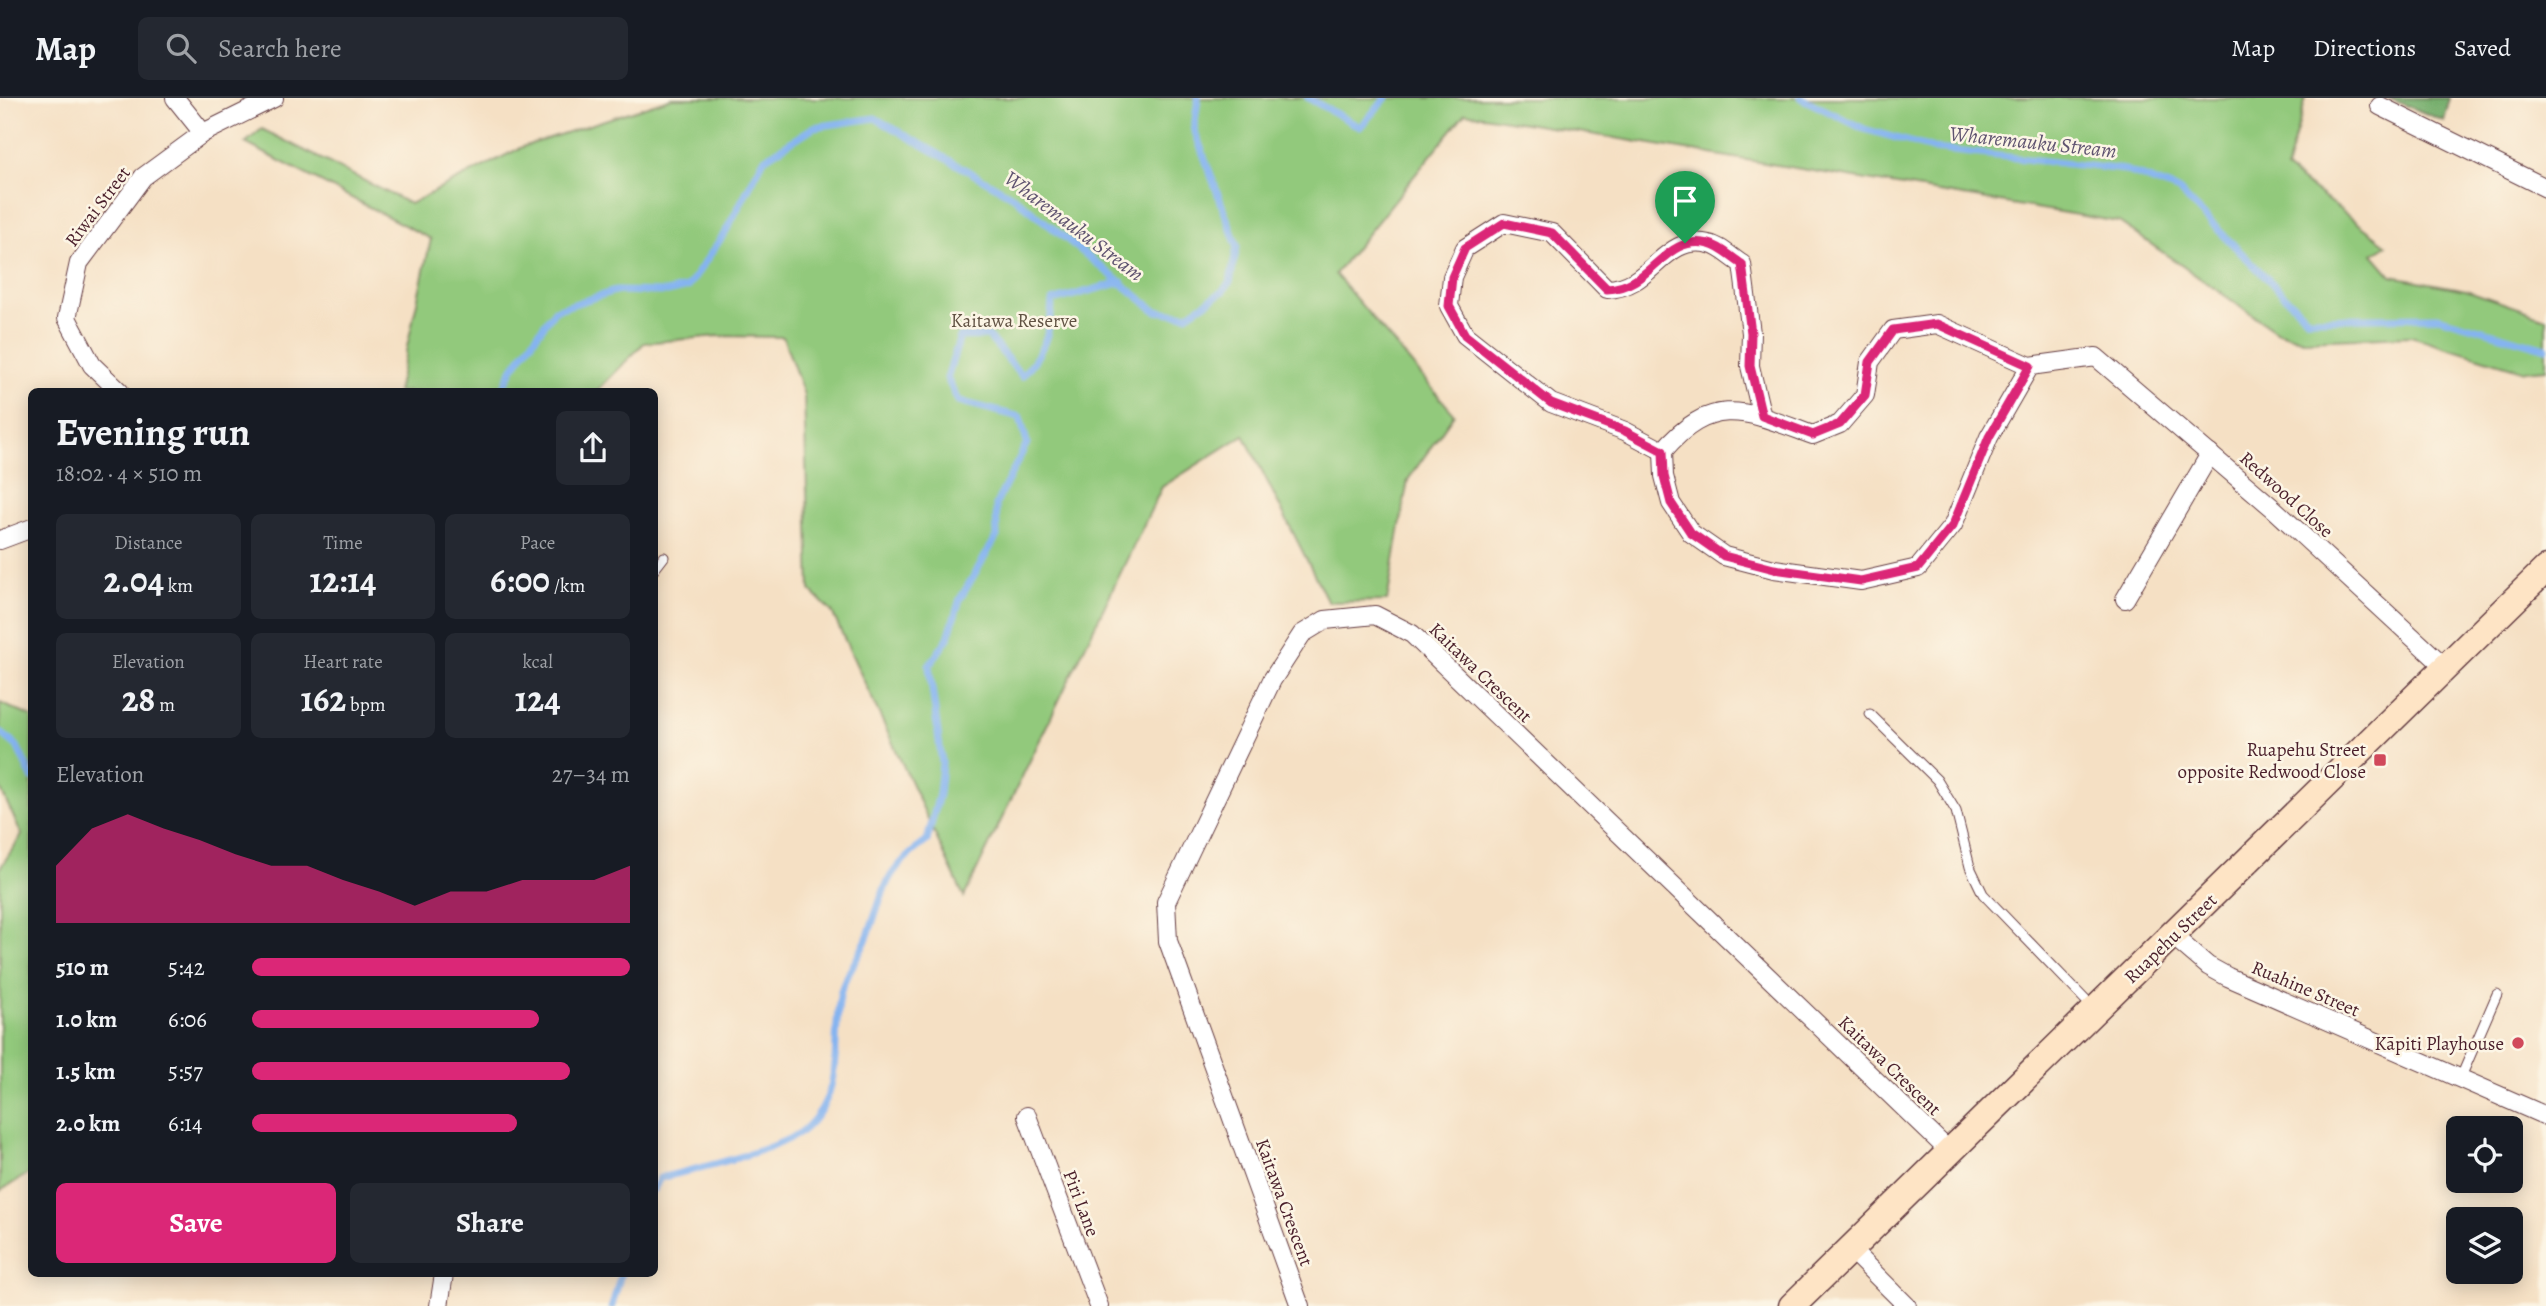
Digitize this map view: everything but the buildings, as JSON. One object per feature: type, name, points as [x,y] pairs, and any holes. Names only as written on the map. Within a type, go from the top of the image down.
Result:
[{"type":"street","points":[[175,98],[203,133]]},
{"type":"street","name":"Riwai Street","points":[[116,388],[92,365],[67,318],[79,263],[143,177],[203,133],[274,98]]},
{"type":"street","points":[[2379,106],[2546,188]]},
{"type":"street","points":[[1663,451],[1625,431],[1551,403],[1465,335],[1449,306],[1452,277],[1465,248],[1504,223],[1552,233],[1607,289],[1620,289],[1643,278],[1663,256],[1685,243],[1710,244],[1742,264],[1751,333],[1750,366],[1762,416]]},
{"type":"street","points":[[1937,324],[2030,366],[1989,437],[1953,525],[1918,568],[1861,581],[1774,569],[1724,556],[1691,533],[1671,503],[1664,476],[1663,451],[1679,433],[1701,416],[1728,411],[1762,416],[1813,435],[1840,424],[1865,395],[1870,362],[1893,330],[1937,324]]},
{"type":"street","name":"Redwood Close","points":[[2030,366],[2096,357],[2274,509],[2446,668]]},
{"type":"street","points":[[2125,600],[2210,454]]},
{"type":"street","points":[[0,540],[28,530]]},
{"type":"street","name":"Ruapehu Street","points":[[1791,1306],[2546,569]]},
{"type":"street","name":"Kaitawa Crescent","points":[[1300,1306],[1168,941],[1166,901],[1272,680],[1302,635],[1325,620],[1375,615],[1412,634],[1949,1151]]},
{"type":"street","name":"Ruahine Street","points":[[2173,936],[2208,965],[2228,977],[2546,1116]]},
{"type":"street","name":"Piri Lane","points":[[1027,1116],[1099,1306]]},
{"type":"street","points":[[1850,1249],[1907,1306]]},
{"type":"street","points":[[439,1306],[444,1277]]},
{"type":"lane","points":[[658,565],[664,558]]},
{"type":"lane","points":[[1870,714],[1937,780],[1956,811],[1970,867],[1983,894],[2095,1010]]},
{"type":"lane","points":[[2461,1077],[2497,994]]},
{"type":"green space","name":"Kaitawa Reserve","points":[[672,98],[2306,98],[2286,169],[2387,245],[2373,254],[2392,276],[2466,290],[2546,318],[2546,369],[2525,371],[2411,336],[2303,340],[2276,331],[2119,222],[1465,113],[1335,274],[1454,414],[1408,480],[1387,601],[1328,602],[1244,435],[1162,487],[964,897],[832,612],[810,590],[804,395],[783,337],[718,336],[644,343],[600,388],[398,388],[431,239],[245,143],[262,129],[410,204],[522,147]]},
{"type":"green space","points":[[2388,98],[2450,98],[2444,121]]},
{"type":"green space","points":[[0,703],[28,715],[28,1174],[0,1191],[0,868],[22,835],[0,788]]},
{"type":"waterway","name":"Wharemauku Stream","points":[[503,388],[513,368],[555,310],[615,291],[667,292],[688,287],[726,231],[764,159],[814,127],[875,118],[1014,197],[1156,311],[1187,315],[1222,292],[1230,282],[1237,246],[1194,129],[1198,98]]},
{"type":"waterway","name":"Wharemauku Stream","points":[[1308,98],[1360,127],[1386,98]]},
{"type":"waterway","name":"Wharemauku Stream","points":[[1801,98],[1864,129],[1935,149],[2125,170],[2179,191],[2308,319],[2438,317],[2546,348]]},
{"type":"waterway","points":[[658,1182],[660,1178],[737,1158],[778,1144],[806,1128],[819,1113],[832,1081],[838,1009],[843,984],[864,945],[886,884],[901,863],[927,841],[939,794],[942,763],[929,666],[948,638],[960,599],[997,536],[996,504],[1027,443],[1020,417],[958,401],[947,378],[960,337],[988,336],[1022,376],[1044,342],[1050,323],[1052,301],[1122,282]]},
{"type":"waterway","name":"Wharemauku Stream","points":[[0,732],[17,746],[28,769]]},
{"type":"waterway","points":[[612,1306],[620,1277]]},
{"type":"place","name":"Ruapehu Street opposite Redwood Close","points":[[2380,760]]},
{"type":"place","name":"Kāpiti Playhouse","points":[[2518,1043]]},
{"type":"route","points":[[1504,223],[1552,233],[1594,279],[1607,289],[1620,289],[1643,278],[1663,256],[1685,243],[1710,244],[1742,264],[1751,333],[1750,366],[1762,416],[1813,435],[1840,424],[1865,395],[1870,362],[1893,330],[1937,324],[2030,366],[1989,437],[1953,525],[1918,568],[1861,581],[1774,569],[1724,556],[1691,533],[1671,503],[1664,476],[1663,451],[1625,431],[1551,403],[1465,335],[1449,306],[1452,277],[1465,248],[1504,223]]}]
